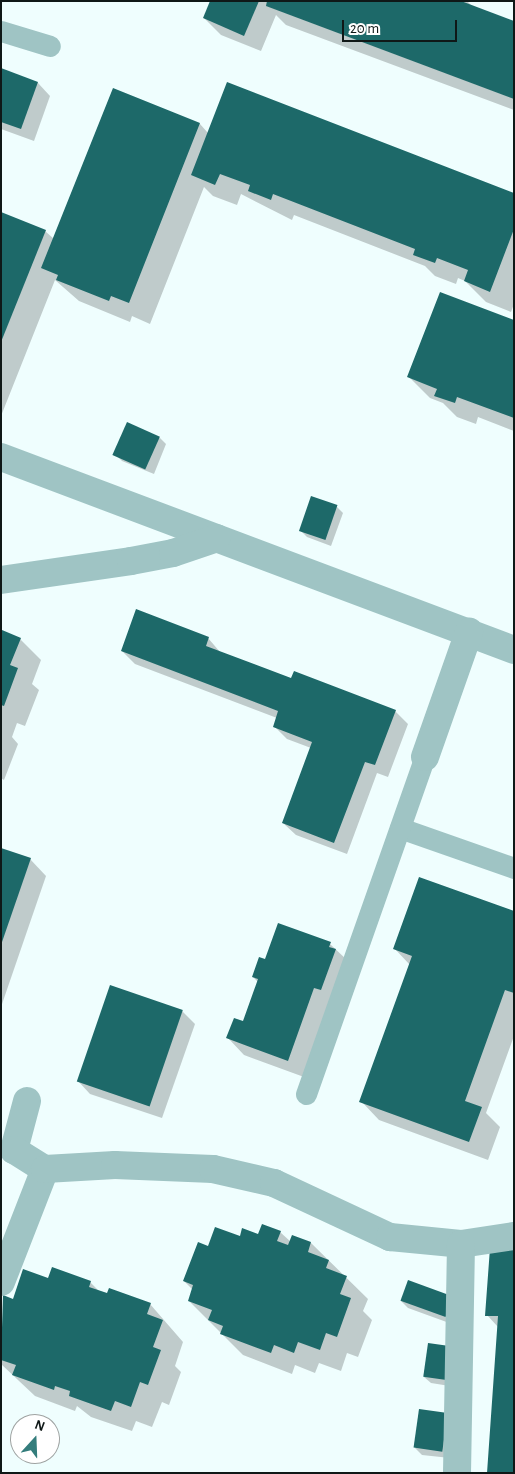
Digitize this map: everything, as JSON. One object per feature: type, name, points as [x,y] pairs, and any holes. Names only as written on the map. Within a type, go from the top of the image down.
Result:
[{"type":"street","points":[[1,457],[514,650]]},
{"type":"street","points":[[1,580],[148,558],[216,538]]},
{"type":"street","points":[[425,757],[469,632]]},
{"type":"street","points":[[27,1102],[14,1150],[45,1169],[114,1165],[213,1168],[274,1183],[390,1237],[461,1244],[514,1236]]},
{"type":"street","points":[[1,1282],[45,1169]]},
{"type":"street","points":[[457,1473],[461,1244]]},
{"type":"lane","points":[[1,31],[50,46]]},
{"type":"lane","points":[[306,1094],[425,757]]},
{"type":"lane","points":[[400,828],[514,868]]},
{"type":"building","points":[[210,1],[259,1],[244,36],[203,18]]},
{"type":"building","points":[[267,1],[461,1],[514,21],[514,99],[266,6]]},
{"type":"building","points":[[1,68],[38,82],[21,129],[1,122]]},
{"type":"building","points":[[227,82],[514,193],[514,229],[490,292],[464,281],[468,270],[437,258],[435,263],[413,255],[415,249],[273,194],[271,200],[248,191],[250,185],[220,174],[215,185],[191,175]]},
{"type":"building","points":[[113,88],[200,123],[129,303],[111,296],[109,301],[56,280],[58,275],[41,268]]},
{"type":"building","points":[[1,212],[46,230],[1,342]]},
{"type":"building","points":[[440,292],[514,320],[514,418],[457,397],[455,403],[434,396],[437,389],[407,377]]},
{"type":"building","points":[[127,422],[160,437],[145,470],[112,455]]},
{"type":"building","points":[[311,496],[337,505],[325,540],[299,531]]},
{"type":"building","points":[[136,609],[209,637],[206,646],[291,678],[294,671],[396,710],[375,765],[365,762],[334,843],[282,823],[312,742],[273,727],[278,711],[121,651]]},
{"type":"building","points":[[2,630],[21,638],[10,665],[18,668],[4,706],[1,705]]},
{"type":"building","points":[[1,848],[31,858],[2,942],[1,942]]},
{"type":"building","points":[[419,877],[514,911],[514,993],[505,990],[465,1101],[482,1107],[469,1142],[359,1102],[412,956],[393,949]]},
{"type":"building","points":[[278,923],[331,942],[329,947],[336,949],[321,990],[314,988],[288,1061],[226,1038],[234,1018],[243,1021],[258,979],[252,977],[259,957],[265,959]]},
{"type":"building","points":[[110,985],[183,1010],[150,1107],[77,1081]]},
{"type":"building","points":[[262,1224],[281,1231],[277,1241],[288,1245],[292,1235],[311,1242],[308,1252],[329,1260],[326,1268],[347,1276],[340,1294],[351,1298],[337,1337],[326,1333],[320,1350],[298,1342],[294,1353],[274,1345],[271,1353],[220,1334],[223,1326],[208,1320],[212,1310],[188,1301],[193,1285],[183,1281],[198,1242],[208,1246],[215,1227],[240,1236],[242,1228],[258,1234]]},
{"type":"building","points":[[490,1248],[514,1250],[514,1473],[487,1473],[498,1316],[485,1316]]},
{"type":"building","points":[[52,1267],[91,1281],[89,1287],[107,1293],[109,1288],[151,1303],[147,1314],[163,1320],[153,1347],[161,1350],[148,1385],[140,1382],[131,1407],[115,1401],[111,1411],[69,1396],[70,1391],[55,1386],[54,1390],[12,1375],[16,1365],[1,1360],[3,1295],[13,1299],[23,1269],[48,1278]]},
{"type":"building","points":[[408,1280],[453,1296],[446,1317],[400,1301]]},
{"type":"building","points":[[428,1343],[455,1347],[450,1380],[423,1377]]},
{"type":"building","points":[[419,1409],[448,1413],[442,1452],[414,1448]]}]
